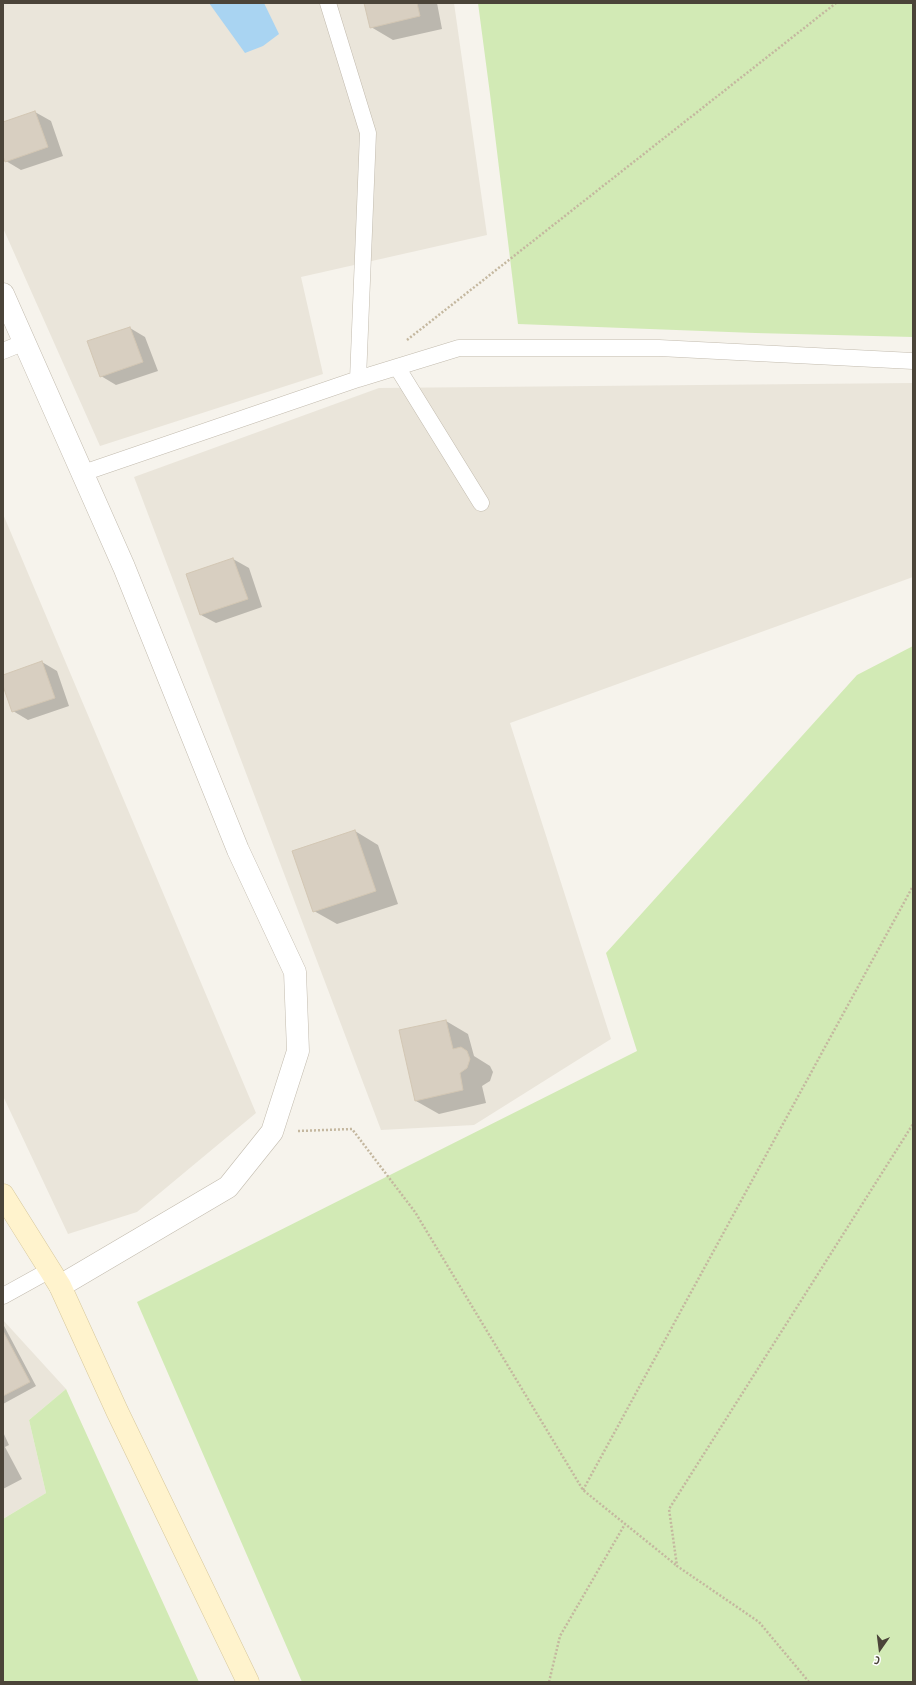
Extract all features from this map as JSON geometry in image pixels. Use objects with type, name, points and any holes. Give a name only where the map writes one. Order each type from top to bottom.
[{"type":"main road","points":[[3,1195],[55,1278],[117,1412],[248,1682]]},
{"type":"street","points":[[3,294],[127,574],[238,850],[295,972],[298,1051],[272,1132],[228,1187],[55,1278]]},
{"type":"lane","points":[[328,3],[368,133],[358,379]]},
{"type":"lane","points":[[3,350],[25,342]]},
{"type":"lane","points":[[83,472],[358,379],[459,348],[659,348],[913,361]]},
{"type":"lane","points":[[397,367],[481,502]]},
{"type":"lane","points":[[3,1296],[55,1278]]},
{"type":"path","points":[[401,345],[836,3]]},
{"type":"path","points":[[583,1490],[913,886]]},
{"type":"path","points":[[677,1566],[669,1509],[913,1124]]},
{"type":"path","points":[[272,1132],[352,1129],[415,1212],[583,1490],[677,1566],[759,1622],[809,1682]]},
{"type":"path","points":[[550,1682],[560,1636],[625,1524]]},
{"type":"shaded area","points":[[3,3],[454,3],[487,235],[301,277],[323,374],[100,446],[3,228]]},
{"type":"shaded area","points":[[913,383],[913,577],[510,723],[611,1039],[474,1125],[381,1130],[134,477],[379,388]]},
{"type":"shaded area","points":[[3,514],[256,1113],[137,1212],[68,1234],[3,1096]]},
{"type":"shaded area","points":[[3,1320],[66,1389],[29,1420],[46,1493],[3,1519]]},
{"type":"green space","points":[[478,3],[913,3],[913,337],[518,324]]},
{"type":"green space","points":[[913,646],[913,1682],[302,1682],[137,1302],[637,1051],[606,953],[857,675]]},
{"type":"green space","points":[[66,1389],[199,1682],[3,1682],[3,1519],[46,1493],[29,1420]]},
{"type":"water","points":[[209,3],[264,3],[279,34],[263,46],[245,53]]},
{"type":"building","points":[[364,3],[417,3],[420,16],[370,28]]},
{"type":"building","points":[[35,111],[48,147],[5,162],[3,156],[3,122]]},
{"type":"building","points":[[130,327],[143,362],[100,377],[87,341]]},
{"type":"building","points":[[233,558],[248,599],[200,615],[186,574]]},
{"type":"building","points":[[42,661],[55,698],[12,712],[3,686],[3,675]]},
{"type":"building","points":[[355,830],[376,891],[313,912],[292,851]]},
{"type":"building","points":[[446,1020],[453,1049],[461,1047],[467,1051],[470,1059],[467,1068],[460,1073],[463,1090],[415,1101],[399,1030]]},
{"type":"building","points":[[3,1331],[30,1382],[3,1396]]}]
